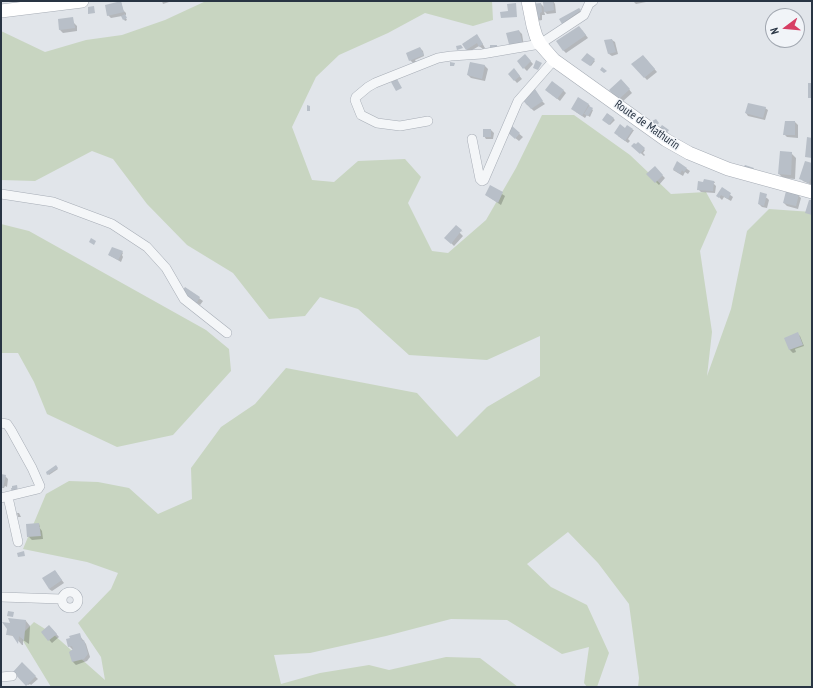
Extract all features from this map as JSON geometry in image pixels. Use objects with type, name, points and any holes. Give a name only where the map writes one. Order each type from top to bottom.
[{"type":"street","points":[[1,11],[82,1]]},
{"type":"street","name":"Route de Mathurin","points":[[528,1],[532,26],[540,44],[554,60],[666,140],[689,153],[728,169],[812,192]]},
{"type":"street","points":[[428,121],[400,126],[377,123],[368,120],[361,115],[355,100],[356,97],[375,83],[438,58],[482,54],[540,44],[584,15],[589,4],[593,1]]},
{"type":"street","points":[[472,139],[480,179],[482,181],[484,180],[518,102],[554,60]]},
{"type":"street","points":[[1,194],[53,202],[112,224],[147,246],[166,268],[184,299],[227,333]]},
{"type":"street","points":[[1,423],[7,424],[11,430],[40,486],[38,490],[4,498],[18,542]]},
{"type":"street","points":[[1,597],[61,599]]},
{"type":"street","points":[[1,677],[12,676]]},
{"type":"green space","points":[[206,1],[492,1],[493,20],[473,26],[425,13],[388,33],[339,55],[316,77],[292,127],[312,180],[334,182],[358,161],[405,159],[421,177],[408,203],[432,251],[448,253],[486,220],[516,168],[542,115],[574,115],[630,155],[671,194],[706,192],[717,212],[700,251],[712,332],[707,376],[731,309],[747,231],[769,209],[812,212],[812,687],[638,687],[639,678],[629,604],[598,563],[568,532],[527,564],[551,587],[587,605],[609,653],[597,687],[587,687],[584,683],[589,647],[562,654],[507,620],[451,619],[386,636],[310,653],[274,655],[281,684],[320,673],[369,665],[389,670],[446,657],[480,658],[518,687],[51,687],[20,636],[34,622],[53,634],[105,680],[101,657],[78,623],[111,589],[118,573],[87,562],[23,549],[46,494],[69,481],[98,482],[129,488],[158,514],[192,499],[191,468],[221,427],[255,404],[286,368],[417,393],[457,437],[487,407],[540,376],[540,336],[487,360],[409,355],[358,309],[320,297],[305,316],[269,319],[233,273],[187,245],[147,204],[113,159],[92,151],[35,181],[1,180],[1,31],[45,52],[86,40],[122,35],[165,20]]},
{"type":"green space","points":[[1,224],[29,231],[206,330],[229,349],[231,371],[173,435],[117,447],[47,414],[34,382],[18,353],[1,353]]},
{"type":"building","points":[[121,1],[124,12],[107,16],[105,5]]},
{"type":"building","points":[[553,1],[554,10],[544,12],[543,2]]},
{"type":"building","points":[[516,3],[517,17],[501,18],[500,12],[508,11],[507,4]]},
{"type":"building","points":[[541,3],[542,12],[540,13],[540,18],[534,19],[530,4]]},
{"type":"building","points":[[94,6],[95,13],[88,14],[88,7]]},
{"type":"building","points":[[579,8],[581,10],[562,24],[559,19]]},
{"type":"building","points":[[125,14],[127,18],[123,20],[121,16]]},
{"type":"building","points":[[73,17],[75,28],[59,30],[58,19]]},
{"type":"building","points":[[579,26],[586,35],[563,51],[556,41]]},
{"type":"building","points":[[519,30],[523,45],[510,48],[506,33]]},
{"type":"building","points":[[477,34],[483,44],[479,47],[477,43],[466,50],[462,44]]},
{"type":"building","points":[[612,39],[616,52],[608,54],[604,40]]},
{"type":"building","points":[[461,45],[463,48],[457,50],[456,46]]},
{"type":"building","points":[[490,45],[497,45],[497,50],[490,50]]},
{"type":"building","points":[[420,47],[424,55],[409,61],[406,53]]},
{"type":"building","points":[[587,53],[595,59],[590,66],[581,60]]},
{"type":"building","points":[[525,54],[531,61],[523,69],[517,61]]},
{"type":"building","points":[[643,55],[655,69],[644,78],[631,64]]},
{"type":"building","points":[[536,60],[542,63],[538,70],[533,68]]},
{"type":"building","points":[[450,62],[455,63],[454,66],[450,66]]},
{"type":"building","points":[[470,62],[485,65],[482,79],[467,75]]},
{"type":"building","points":[[602,67],[607,71],[604,73],[600,70]]},
{"type":"building","points":[[514,68],[520,76],[514,81],[508,74]]},
{"type":"building","points":[[397,79],[402,88],[396,91],[391,82]]},
{"type":"building","points":[[621,79],[630,89],[618,100],[609,90]]},
{"type":"building","points":[[552,81],[564,90],[557,99],[545,90]]},
{"type":"building","points":[[808,83],[812,83],[812,98],[808,98]]},
{"type":"building","points":[[535,89],[543,101],[531,109],[522,99]]},
{"type":"building","points":[[578,97],[589,104],[582,116],[571,109]]},
{"type":"building","points":[[748,103],[766,107],[763,118],[745,113]]},
{"type":"building","points":[[307,105],[310,106],[310,111],[307,111]]},
{"type":"building","points":[[589,106],[593,108],[588,116],[584,114]]},
{"type":"building","points":[[607,113],[614,118],[609,125],[602,120]]},
{"type":"building","points":[[656,119],[659,123],[656,126],[652,121]]},
{"type":"building","points":[[785,121],[795,121],[795,135],[783,135]]},
{"type":"building","points":[[620,124],[625,128],[627,125],[633,129],[625,141],[614,133]]},
{"type":"building","points":[[511,125],[520,133],[515,139],[506,131]]},
{"type":"building","points":[[662,125],[669,130],[666,134],[659,129]]},
{"type":"building","points":[[483,129],[491,129],[491,137],[483,137]]},
{"type":"building","points":[[807,137],[812,138],[812,158],[805,157]]},
{"type":"building","points":[[638,142],[645,148],[640,154],[631,146]]},
{"type":"building","points":[[780,151],[792,152],[791,175],[778,174]]},
{"type":"building","points":[[677,161],[687,168],[684,172],[682,170],[680,174],[673,169]]},
{"type":"building","points":[[805,161],[812,163],[812,174],[809,183],[799,179]]},
{"type":"building","points":[[745,165],[754,168],[752,172],[743,168]]},
{"type":"building","points":[[655,166],[663,175],[655,183],[646,174]]},
{"type":"building","points":[[704,179],[714,181],[713,191],[697,190],[698,181],[703,182]]},
{"type":"building","points":[[490,185],[503,192],[498,203],[485,195]]},
{"type":"building","points":[[722,187],[731,193],[728,199],[721,195],[719,198],[716,196]]},
{"type":"building","points":[[786,191],[799,194],[796,206],[783,203]]},
{"type":"building","points":[[760,192],[767,194],[764,206],[758,204]]},
{"type":"building","points":[[809,200],[812,200],[812,215],[805,213]]},
{"type":"building","points":[[456,225],[462,230],[451,244],[444,238]]},
{"type":"building","points":[[91,238],[96,241],[94,245],[89,242]]},
{"type":"building","points":[[112,247],[123,251],[118,260],[108,255]]},
{"type":"building","points":[[185,287],[200,297],[196,304],[180,294]]},
{"type":"building","points":[[798,332],[803,345],[789,350],[784,338]]},
{"type":"building","points":[[56,465],[58,468],[47,475],[46,472]]},
{"type":"building","points":[[1,474],[6,475],[3,488],[1,487]]},
{"type":"building","points":[[17,485],[18,492],[12,493],[12,486]]},
{"type":"building","points":[[39,523],[41,536],[27,537],[26,524]]},
{"type":"building","points":[[24,551],[25,556],[18,557],[17,553]]},
{"type":"building","points":[[55,570],[62,580],[49,589],[42,578]]},
{"type":"building","points":[[8,611],[14,612],[13,617],[7,616]]},
{"type":"building","points":[[8,618],[26,620],[24,641],[19,636],[18,644],[12,635],[6,635],[7,629],[2,622],[10,623]]},
{"type":"building","points":[[49,625],[57,634],[48,641],[41,632]]},
{"type":"building","points":[[80,633],[82,641],[84,640],[88,654],[84,659],[72,662],[69,652],[73,649],[72,646],[68,647],[66,639],[70,638],[69,636]]},
{"type":"building","points":[[22,662],[36,676],[26,686],[13,672]]}]
